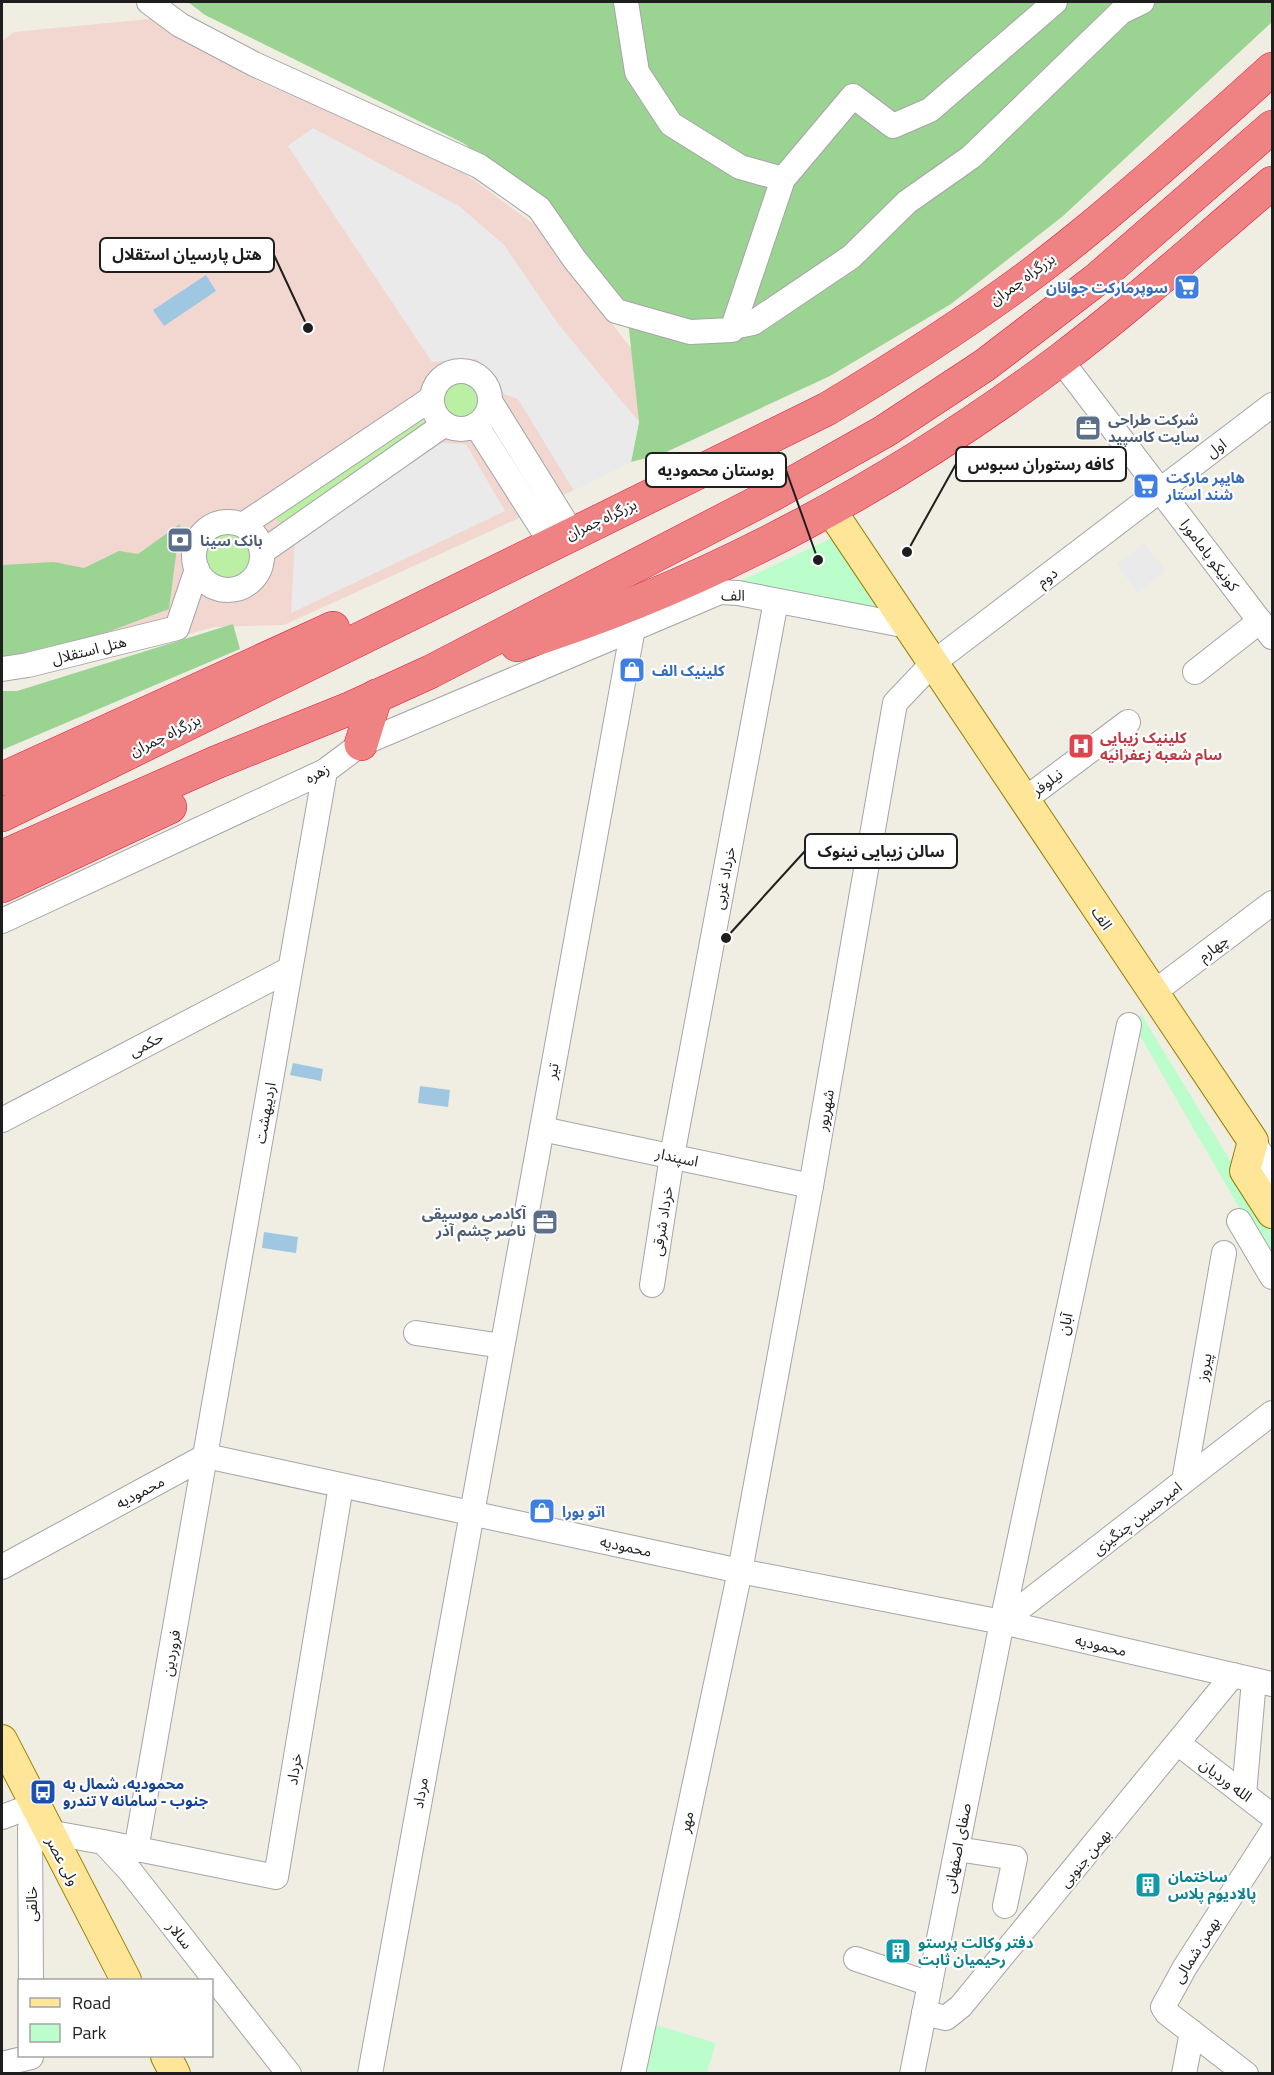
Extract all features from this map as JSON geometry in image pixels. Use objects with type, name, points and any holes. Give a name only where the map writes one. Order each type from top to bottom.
[{"type":"highway","name":"بزرگراه چمران","points":[[2,815],[561,538],[718,465],[827,409],[885,375],[968,319],[1078,238],[1272,69]]},
{"type":"highway","points":[[2,857],[217,762],[364,702],[430,672],[770,496],[885,431],[985,365],[1095,280],[1259,143],[1272,127]]},
{"type":"highway","points":[[430,672],[588,622],[674,586],[830,509],[954,433],[1060,359],[1272,183]]},
{"type":"highway","points":[[2,779],[407,594],[504,568]]},
{"type":"highway","points":[[360,744],[364,702]]},
{"type":"highway","points":[[2,886],[184,800],[364,702]]},
{"type":"main road","name":"الف","points":[[830,509],[1253,1141]]},
{"type":"main road","points":[[1253,1141],[1245,1171],[1272,1213]]},
{"type":"main road","name":"ولی عصر","points":[[2,1740],[25,1822],[125,1979]]},
{"type":"main road","name":"ولی عصر","points":[[2,1773],[25,1822],[109,1979]]},
{"type":"main road","points":[[151,2057],[159,2073]]},
{"type":"main road","points":[[167,2057],[175,2073]]},
{"type":"street","points":[[149,2],[180,25],[254,64],[479,166],[539,208],[575,260],[616,311],[690,332],[732,330],[733,327],[753,323],[851,257],[907,202],[971,156],[1121,12],[1142,2]]},
{"type":"street","points":[[626,2],[637,72],[671,124],[740,167],[783,179]]},
{"type":"street","points":[[733,327],[783,179],[853,96],[893,126],[930,110],[1055,2]]},
{"type":"street","name":"کونیکو یامامورا","points":[[1060,359],[1266,629]]},
{"type":"street","points":[[490,401],[484,419],[476,425],[460,429],[445,424],[433,408],[432,399],[440,380],[458,371],[468,372],[484,382],[490,401],[561,538]]},
{"type":"street","points":[[243,525],[259,541],[262,552],[257,573],[242,587],[220,589],[202,578],[194,558],[195,546],[209,527],[220,523],[243,525],[432,399]]},
{"type":"street","name":"اول","points":[[1160,490],[1272,405]]},
{"type":"street","points":[[262,552],[445,424]]},
{"type":"street","points":[[476,425],[561,538]]},
{"type":"street","name":"دوم","points":[[933,663],[1160,490]]},
{"type":"street","name":"هتل استقلال","points":[[2,669],[28,665],[177,628],[197,569]]},
{"type":"street","name":"الف","points":[[633,628],[720,592],[776,600],[908,626]]},
{"type":"street","name":"خرداد غربی","points":[[672,1156],[776,600]]},
{"type":"street","name":"زهره","points":[[2,921],[325,771],[360,744],[633,628]]},
{"type":"street","name":"تیر","points":[[471,1513],[633,628]]},
{"type":"street","points":[[1195,672],[1266,629]]},
{"type":"street","name":"شهریور","points":[[740,1571],[811,1186],[895,704],[933,663]]},
{"type":"street","name":"نیلوفر","points":[[1024,800],[1128,722]]},
{"type":"street","name":"اردیبهشت","points":[[206,1456],[325,771]]},
{"type":"street","name":"چهارم","points":[[1153,993],[1272,903]]},
{"type":"street","name":"حکمی","points":[[2,1120],[290,969]]},
{"type":"street","name":"آبان","points":[[1002,1622],[1129,1025]]},
{"type":"street","name":"اسپندار","points":[[542,1129],[811,1186]]},
{"type":"street","points":[[1253,1141],[1272,1172]]},
{"type":"street","name":"خرداد شرقی","points":[[652,1285],[672,1156]]},
{"type":"street","points":[[1239,1221],[1272,1277]]},
{"type":"street","name":"پیروز","points":[[1184,1481],[1224,1253]]},
{"type":"street","points":[[416,1334],[502,1346]]},
{"type":"street","name":"امیرحسین چنگیزی","points":[[1002,1622],[1272,1413]]},
{"type":"street","name":"محمودیه","points":[[2,1567],[206,1456],[740,1571],[1002,1622],[1253,1680]]},
{"type":"street","name":"فروردین","points":[[136,1850],[206,1456]]},
{"type":"street","name":"خرداد","points":[[103,1842],[276,1877],[341,1486]]},
{"type":"street","name":"مرداد","points":[[369,2073],[471,1513]]},
{"type":"street","name":"مهر","points":[[633,2073],[740,1571]]},
{"type":"street","name":"صفای اصفهانی","points":[[912,2073],[1002,1622]]},
{"type":"street","points":[[1244,1794],[1253,1680]]},
{"type":"street","name":"بهمن جنوبی","points":[[924,2013],[946,2018],[953,2015],[1179,1744],[1253,1680]]},
{"type":"street","name":"الله وردیان","points":[[1179,1744],[1272,1816]]},
{"type":"street","points":[[25,1822],[103,1842]]},
{"type":"street","name":"خالقی","points":[[25,1822],[31,1979]]},
{"type":"street","name":"بهمن شمالی","points":[[1246,2073],[1167,2013],[1163,2007],[1165,1999],[1272,1832]]},
{"type":"street","name":"سالار","points":[[103,1842],[130,1871],[289,2073]]},
{"type":"street","points":[[957,1849],[1015,1858],[1005,1906]]},
{"type":"street","points":[[856,1959],[930,1984]]},
{"type":"street","points":[[1184,2073],[1192,2032]]},
{"type":"street","points":[[2,2064],[31,2062]]},
{"type":"shaded area","points":[[159,18],[258,81],[457,168],[538,227],[693,429],[517,519],[284,625],[214,627],[79,666],[2,565],[2,41],[14,32]]},
{"type":"shaded area","points":[[313,128],[459,206],[504,245],[559,325],[639,422],[631,462],[574,491],[518,399],[504,394],[477,359],[432,362],[288,146]]},
{"type":"shaded area","points":[[435,443],[466,444],[505,511],[291,613],[295,538]]},
{"type":"shaded area","points":[[1145,543],[1166,571],[1137,592],[1117,564]]},
{"type":"green space","points":[[188,2],[1272,2],[1272,22],[1063,216],[951,304],[830,376],[662,454],[631,462],[639,422],[626,302],[595,271],[542,198],[463,143],[205,15]]},
{"type":"green space","points":[[461,381],[469,382],[475,387],[480,393],[480,409],[475,415],[469,420],[461,421],[453,420],[447,415],[442,409],[441,401],[442,393],[447,387],[453,382]]},
{"type":"green space","points":[[428,420],[431,426],[285,523],[281,524],[275,517],[421,421]]},
{"type":"green space","points":[[180,524],[169,609],[105,633],[2,658],[2,565],[54,562],[84,568],[119,551],[138,554]]},
{"type":"green space","points":[[224,531],[234,531],[247,538],[254,551],[254,561],[247,574],[234,581],[224,581],[215,577],[208,570],[204,561],[204,551],[208,542],[215,535]]},
{"type":"green space","points":[[834,537],[891,612],[734,584]]},
{"type":"green space","points":[[233,624],[240,649],[2,750],[2,691],[17,691]]},
{"type":"green space","points":[[1141,1014],[1272,1229],[1272,1265],[1135,1027]]},
{"type":"green space","points":[[656,2025],[716,2043],[707,2073],[646,2073]]},
{"type":"water","points":[[206,275],[216,291],[164,326],[153,310]]},
{"type":"water","points":[[293,1063],[323,1069],[321,1081],[290,1075]]},
{"type":"water","points":[[420,1086],[450,1090],[448,1107],[418,1103]]},
{"type":"water","points":[[264,1232],[298,1237],[296,1253],[262,1248]]},
{"type":"place","name":"سوپرمارکت جوانان","points":[[1187,287]]},
{"type":"place","name":"هتل پارسیان استقلال","points":[[308,328]]},
{"type":"place","name":"شرکت طراحی سایت کاسپید","points":[[1088,428]]},
{"type":"place","name":"هایپر مارکت شند استار","points":[[1146,486]]},
{"type":"place","name":"بانک سینا","points":[[180,540]]},
{"type":"place","name":"کافه رستوران سبوس","points":[[907,552]]},
{"type":"place","name":"بوستان محمودیه","points":[[818,560]]},
{"type":"place","name":"کلینیک الف","points":[[632,670]]},
{"type":"place","name":"کلینیک زیبایی سام شعبه زعفرانیه","points":[[1081,746]]},
{"type":"place","name":"سالن زیبایی نینوک","points":[[726,938]]},
{"type":"place","name":"آکادمی موسیقی ناصر چشم آذر","points":[[545,1222]]},
{"type":"place","name":"اتو بورا","points":[[542,1511]]},
{"type":"place","name":"محمودیه، شمال به جنوب - سامانه ۷ تندرو","points":[[43,1792]]},
{"type":"place","name":"ساختمان پالادیوم پلاس","points":[[1148,1885]]},
{"type":"place","name":"دفتر وکالت پرستو رحیمیان ثابت","points":[[898,1951]]}]
